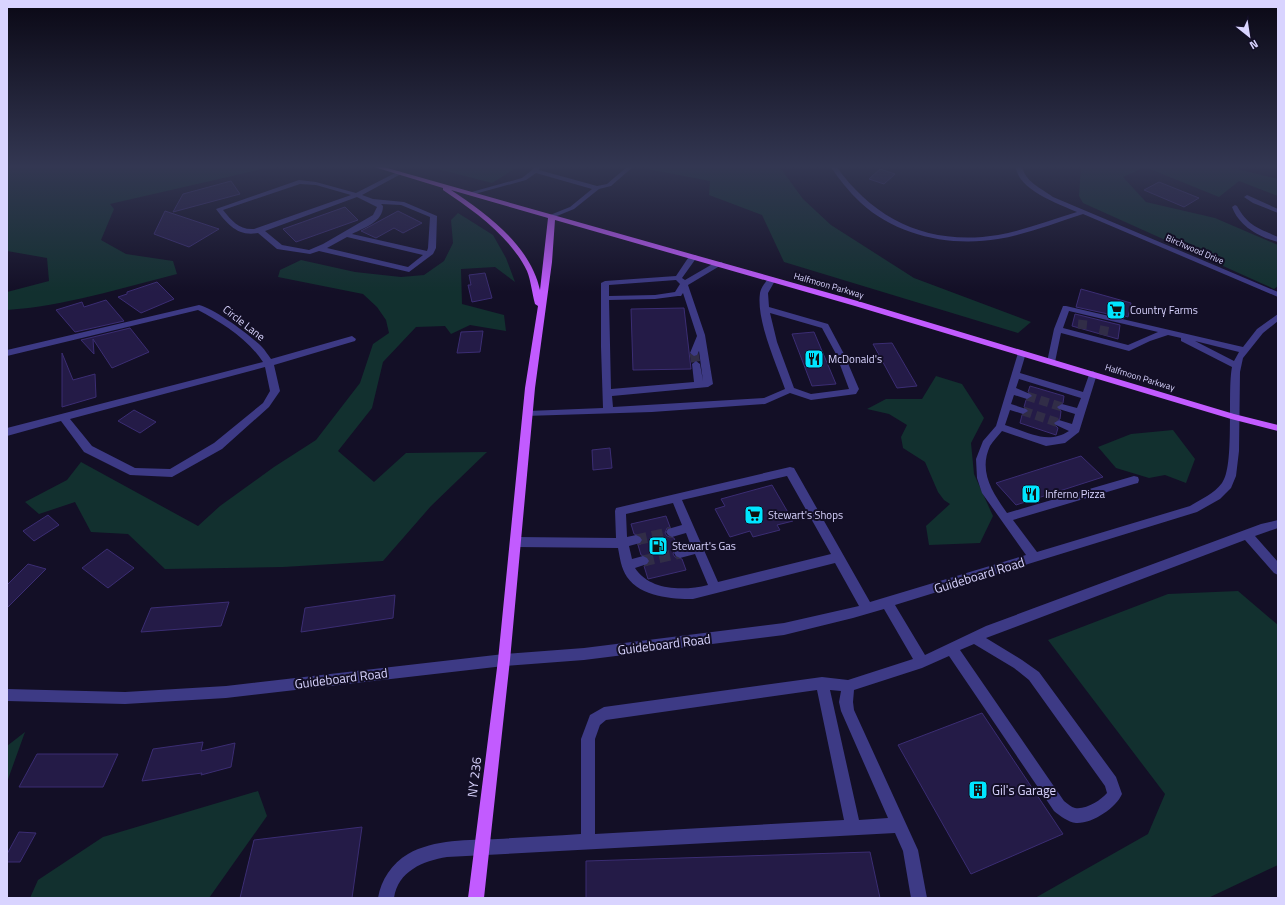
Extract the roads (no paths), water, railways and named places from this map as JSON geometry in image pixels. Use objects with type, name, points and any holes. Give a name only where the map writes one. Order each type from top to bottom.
[{"type":"main road","points":[[473,208],[495,226],[530,269],[541,308]]},
{"type":"main road","name":"Halfmoon Parkway","points":[[525,208],[772,279],[1278,428]]},
{"type":"main road","name":"NY 236","points":[[476,898],[504,660],[528,414],[548,262],[552,216]]},
{"type":"street","points":[[221,208],[219,209],[234,227],[239,230],[250,232],[322,208]]},
{"type":"street","points":[[259,230],[274,244],[280,247],[304,252],[320,249],[346,235],[378,216],[381,208]]},
{"type":"street","points":[[320,249],[409,270],[430,254],[432,248],[434,216],[415,208]]},
{"type":"street","points":[[552,216],[571,208]]},
{"type":"street","points":[[870,208],[899,226],[929,235],[956,239],[998,237],[1083,212]]},
{"type":"street","name":"Birchwood Drive","points":[[1074,208],[1278,295]]},
{"type":"street","points":[[1236,208],[1242,221],[1250,227],[1278,240]]},
{"type":"street","points":[[346,235],[430,254]]},
{"type":"street","points":[[605,298],[655,297],[678,294],[681,281],[693,257]]},
{"type":"street","points":[[608,410],[604,332],[605,283],[681,281],[718,264]]},
{"type":"street","points":[[772,279],[764,291],[764,309],[771,335],[790,390]]},
{"type":"street","points":[[607,393],[708,384],[701,335],[681,281]]},
{"type":"street","name":"Circle Lane","points":[[7,353],[199,307],[214,315],[248,339],[259,349],[269,363]]},
{"type":"street","points":[[1051,362],[1058,329],[1066,308],[1084,316],[1172,333],[1244,350]]},
{"type":"street","points":[[528,414],[765,401],[790,390],[811,397],[853,392],[854,389],[840,354],[825,326],[764,309]]},
{"type":"street","points":[[1058,329],[1102,337],[1129,348],[1147,339],[1172,333],[1237,366],[1239,356],[1244,350],[1260,331],[1278,317]]},
{"type":"street","points":[[694,353],[701,335]]},
{"type":"street","points":[[7,432],[269,363],[352,339]]},
{"type":"street","points":[[1022,353],[1000,427],[986,444],[981,459],[982,478],[987,493],[1035,558]]},
{"type":"street","points":[[64,418],[88,449],[134,472],[172,473],[218,446],[266,405],[275,390],[269,363]]},
{"type":"street","points":[[696,364],[699,385]]},
{"type":"street","name":"Guideboard Road","points":[[7,695],[125,698],[226,692],[504,660],[584,654],[784,629],[853,613],[1193,509],[1216,496],[1227,485],[1231,476],[1237,366]]},
{"type":"street","points":[[1000,427],[1046,442],[1062,440],[1074,432],[1093,374]]},
{"type":"street","points":[[1016,375],[1086,396]]},
{"type":"street","points":[[1011,390],[1027,396]]},
{"type":"street","points":[[1006,406],[1023,412]]},
{"type":"street","points":[[1062,406],[1080,412]]},
{"type":"street","points":[[1059,423],[1075,429]]},
{"type":"street","points":[[838,557],[694,594],[676,594],[641,583],[631,573],[622,543],[620,511],[790,471],[867,608]]},
{"type":"street","points":[[1005,518],[1134,480]]},
{"type":"street","points":[[676,498],[715,588]]},
{"type":"street","points":[[588,842],[588,739],[595,720],[604,714],[822,683],[848,686],[922,662],[990,630],[1265,527],[1278,524]]},
{"type":"street","points":[[672,532],[688,528]]},
{"type":"street","points":[[1247,535],[1278,570]]},
{"type":"street","points":[[516,542],[622,543],[636,540]]},
{"type":"street","points":[[680,553],[698,549]]},
{"type":"street","points":[[628,565],[643,562]]},
{"type":"street","points":[[887,603],[922,662]]},
{"type":"street","points":[[950,648],[1060,806],[1065,811],[1072,815],[1083,816],[1109,802],[1115,794],[1111,782],[1040,683],[1034,676],[1018,664],[974,637]]},
{"type":"street","points":[[822,683],[853,827]]},
{"type":"street","points":[[848,686],[846,702],[848,711],[910,850],[919,898]]},
{"type":"street","points":[[386,898],[391,881],[409,860],[424,853],[482,847],[899,825]]},
{"type":"tunnel","points":[[1082,329],[1083,319]]},
{"type":"tunnel","points":[[1103,335],[1105,325]]},
{"type":"tunnel","points":[[694,353],[696,364]]},
{"type":"tunnel","points":[[1027,396],[1062,407]]},
{"type":"tunnel","points":[[1023,411],[1059,423]]},
{"type":"tunnel","points":[[636,540],[672,532]]},
{"type":"tunnel","points":[[643,561],[680,553]]},
{"type":"place","name":"Country Farms","points":[[1116,310]]},
{"type":"place","name":"McDonald's","points":[[814,359]]},
{"type":"place","name":"Inferno Pizza","points":[[1031,494]]},
{"type":"place","name":"Stewart's Shops","points":[[754,515]]},
{"type":"place","name":"Stewart's Gas","points":[[658,546]]},
{"type":"place","name":"Gil's Garage","points":[[978,790]]}]
